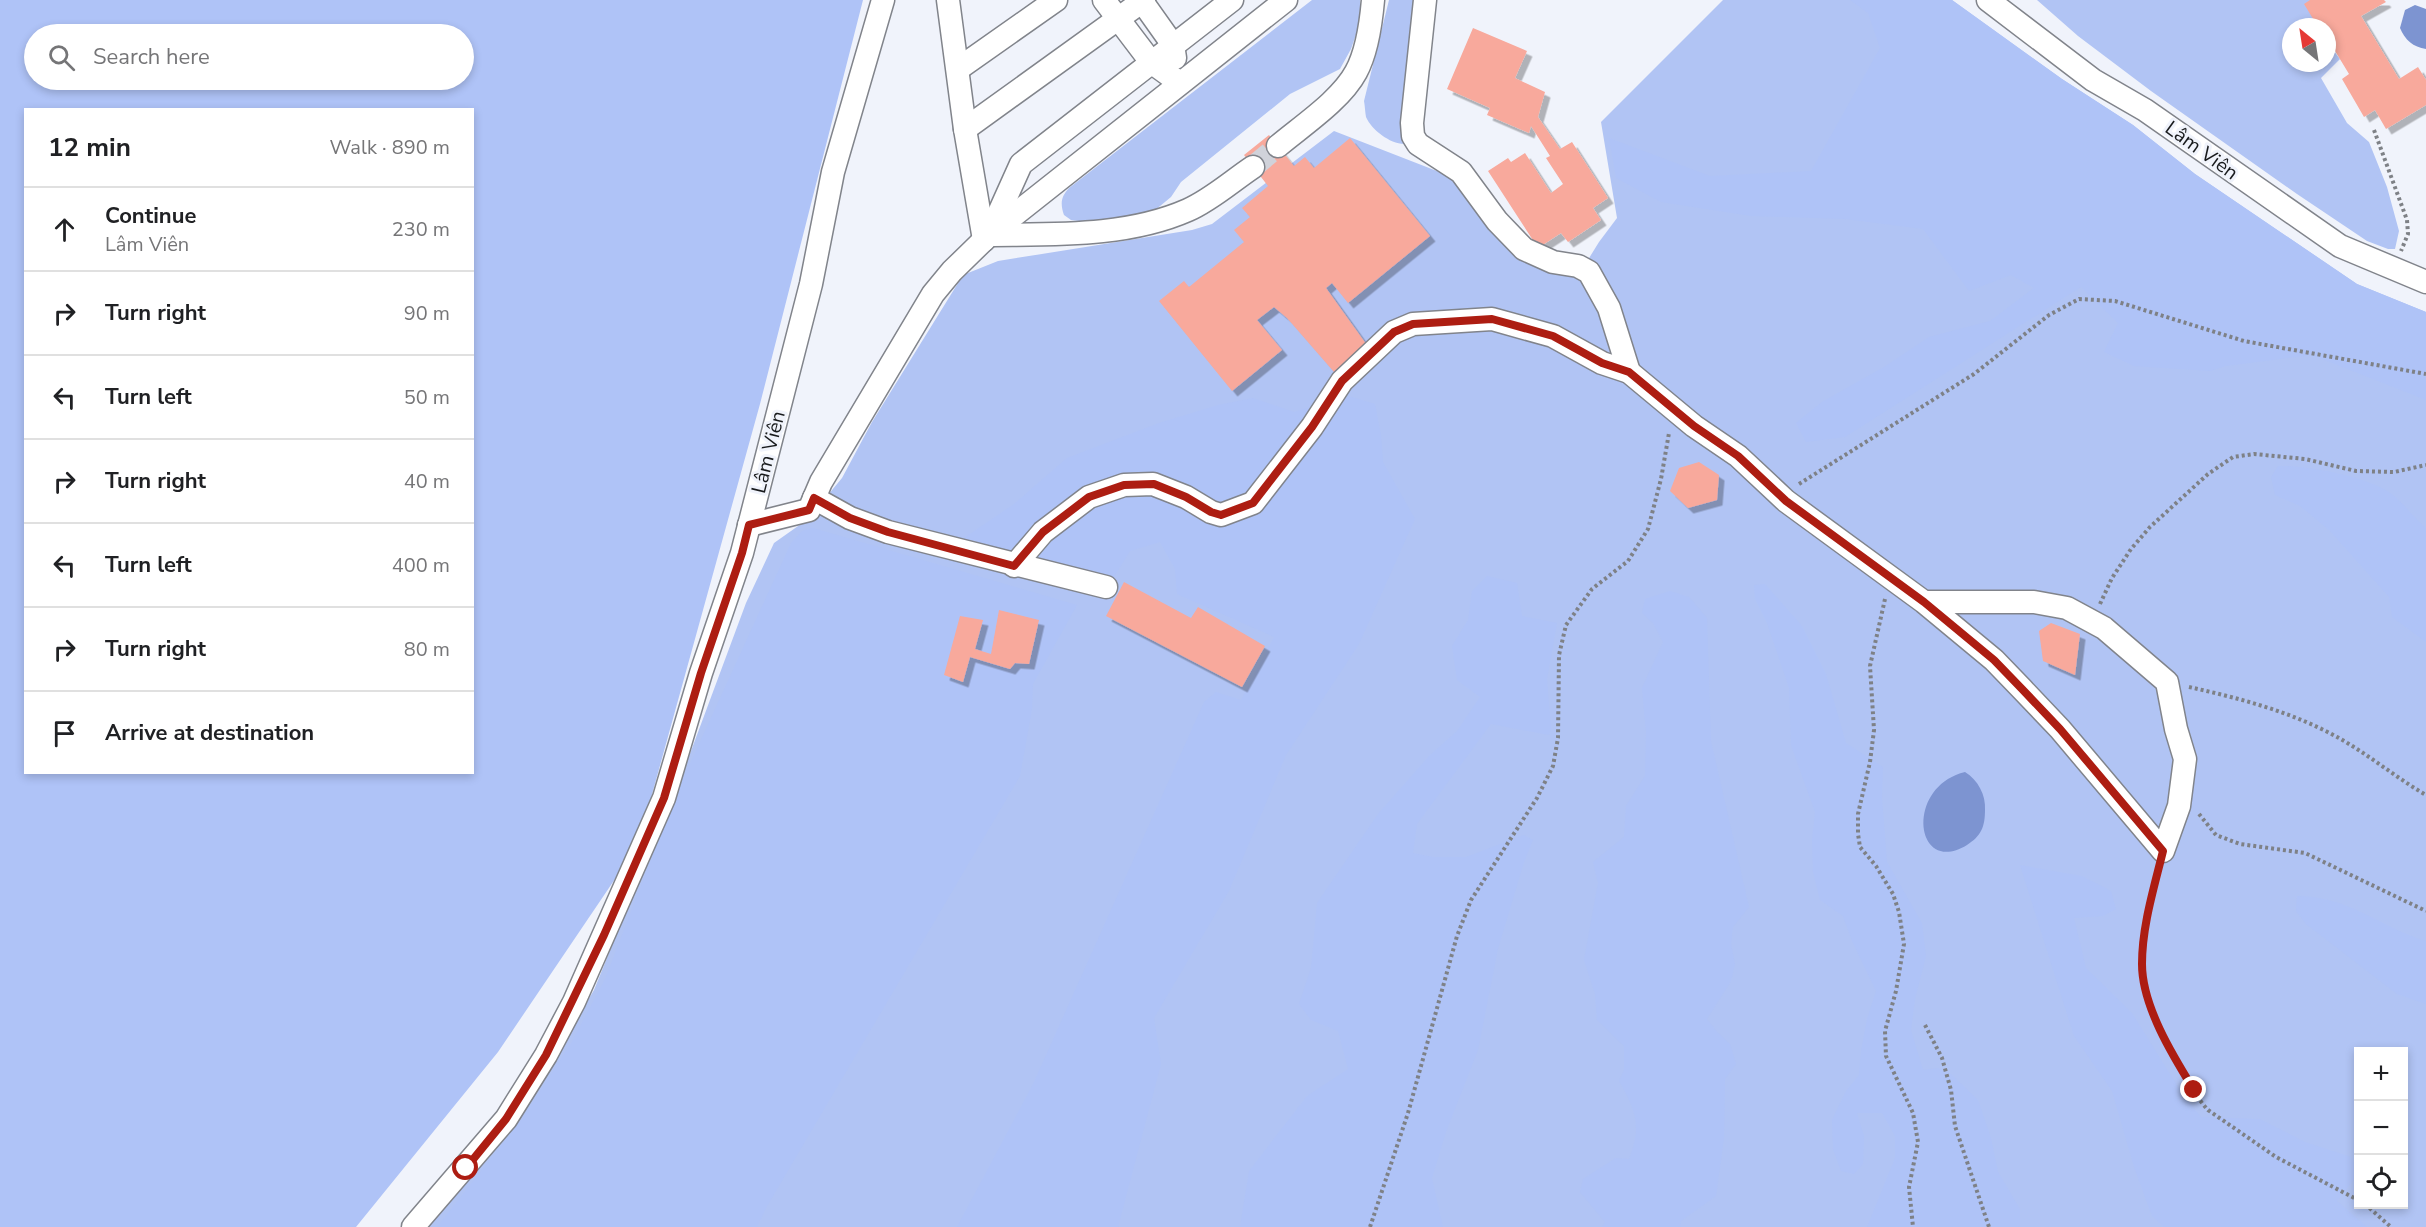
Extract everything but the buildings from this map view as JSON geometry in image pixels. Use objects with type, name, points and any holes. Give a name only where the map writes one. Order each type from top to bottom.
[{"type":"street","name":"Lâm Viên","points":[[413,1227],[506,1119],[546,1055],[573,1002],[664,798],[701,673],[742,553],[811,284],[833,172],[883,0]]},
{"type":"street","points":[[958,69],[1056,0]]},
{"type":"street","points":[[1104,0],[1151,62],[1180,83]]},
{"type":"street","points":[[986,238],[1021,164],[1232,0]]},
{"type":"street","points":[[749,525],[809,510],[821,482],[933,294],[952,271],[986,238],[1286,0]]},
{"type":"street","points":[[1278,146],[1344,90],[1356,71],[1364,49],[1373,0]]},
{"type":"street","points":[[1425,0],[1412,123],[1413,136],[1418,144],[1461,172],[1497,221],[1524,249],[1553,262],[1578,266],[1589,272],[1609,308],[1629,372]]},
{"type":"street","name":"Lâm Viên","points":[[1988,0],[2084,73],[2145,110],[2304,223],[2340,246],[2426,282]]},
{"type":"street","points":[[965,129],[1142,1],[1173,45],[1180,83]]},
{"type":"street","points":[[953,2],[965,129],[986,238]]},
{"type":"street","points":[[986,238],[1070,234],[1147,224],[1191,209],[1253,167]]},
{"type":"street","points":[[1014,566],[1043,532],[1089,497],[1124,485],[1154,484],[1221,515],[1253,503],[1312,427],[1342,381],[1394,332],[1413,324],[1492,319],[1553,336],[1602,363],[1629,372],[1673,409],[1738,456],[1781,496],[1888,578],[1924,602],[1994,660],[2030,697],[2163,851]]},
{"type":"street","points":[[814,498],[850,518],[888,532],[1014,566],[1106,587]]},
{"type":"street","points":[[1924,602],[2034,602],[2067,608],[2104,628],[2167,682],[2176,729],[2185,759],[2179,806],[2163,851]]},
{"type":"path","points":[[2374,130],[2407,220],[2408,234],[2404,247],[2391,269]]},
{"type":"path","points":[[1781,496],[1974,374],[2049,315],[2079,299],[2115,301],[2244,341],[2426,374]]},
{"type":"path","points":[[1370,1227],[1408,1113],[1457,936],[1471,900],[1537,798],[1553,766],[1558,738],[1559,655],[1566,625],[1592,589],[1628,561],[1648,529],[1661,479],[1673,409]]},
{"type":"path","points":[[2092,621],[2112,578],[2131,549],[2150,527],[2200,482],[2233,457],[2254,454],[2305,459],[2356,471],[2394,472],[2426,465]]},
{"type":"path","points":[[1888,578],[1870,666],[1874,730],[1870,762],[1858,814],[1858,834],[1860,847],[1876,866],[1893,894],[1899,912],[1904,944],[1896,991],[1885,1031],[1886,1056],[1913,1113],[1918,1142],[1909,1187],[1912,1227]]},
{"type":"path","points":[[2167,682],[2230,696],[2288,715],[2335,736],[2373,758],[2426,795]]},
{"type":"path","points":[[2182,788],[2204,822],[2216,835],[2240,844],[2305,853],[2426,911]]},
{"type":"path","points":[[2163,851],[2145,933],[2142,966],[2150,1007],[2179,1065],[2200,1101],[2208,1110],[2276,1158],[2354,1198]]},
{"type":"path","points":[[1925,1025],[1942,1058],[1951,1090],[1955,1126],[1989,1227]]},
{"type":"path","points":[[2371,1209],[2391,1227]]},
{"type":"shaded area","points":[[0,0],[863,0],[760,404],[638,845],[498,1052],[356,1227],[0,1227]]},
{"type":"shaded area","points":[[1312,0],[1360,0],[1361,20],[1351,49],[1340,69],[1290,94],[1181,182],[1171,197],[1148,216],[1087,222],[1071,220],[1064,215],[1062,200],[1069,188]]},
{"type":"shaded area","points":[[1389,0],[1417,0],[1410,143],[1404,144],[1391,141],[1373,128],[1366,117],[1364,101]]},
{"type":"shaded area","points":[[1723,0],[1952,0],[2062,79],[2133,125],[2195,174],[2357,284],[2426,312],[2426,1227],[427,1227],[543,1075],[594,990],[691,751],[746,603],[774,543],[808,519],[842,478],[872,422],[963,275],[998,261],[1192,230],[1212,224],[1334,131],[1460,180],[1493,231],[1526,262],[1578,276],[1617,218],[1601,122]]},
{"type":"shaded area","points":[[1850,0],[1952,0],[2062,79],[2133,125],[2195,174],[2357,284],[2426,312],[2426,400],[2312,355],[2226,366],[2210,371],[2134,366],[2104,352],[2118,323],[2081,287],[1845,437],[1806,442],[1796,423],[1822,402],[1884,367],[1929,337],[1990,321],[2034,288],[2011,275],[1969,291],[1923,229],[1845,219],[1751,216],[1661,202],[1616,178],[1609,138],[1710,176],[1811,171],[1880,48],[1868,13]]},
{"type":"shaded area","points":[[2037,0],[2310,0],[2315,18],[2282,18],[2282,72],[2327,72],[2321,78],[2347,123],[2369,142],[2387,187],[2399,231],[2395,249],[2388,249],[2367,241],[2297,194],[2151,91],[2078,36]]},
{"type":"shaded area","points":[[2415,5],[2426,9],[2426,49],[2410,42],[2400,28],[2405,10]]},
{"type":"shaded area","points":[[1349,396],[1375,404],[1383,462],[1415,519],[1359,644],[1286,755],[1229,891],[1154,1018],[1161,1064],[1118,1227],[957,1227],[1034,1082],[1204,702],[1216,692],[1241,700],[1274,637],[1177,594],[1175,569],[1160,542],[1130,551],[1112,580],[964,538],[1014,504],[1067,458],[1159,423],[1218,405],[1253,398],[1294,412]]},
{"type":"shaded area","points":[[2278,466],[2338,473],[2370,483],[2393,495],[2426,528],[2426,642],[2392,617],[2389,597],[2329,530],[2300,506],[2275,495],[2271,477]]},
{"type":"shaded area","points":[[813,528],[1077,605],[1033,684],[1032,709],[1020,776],[757,1227],[437,1227],[522,1119],[570,1045],[605,979],[678,790],[791,543],[802,531]]},
{"type":"shaded area","points":[[1487,576],[1517,583],[1522,616],[1557,623],[1547,679],[1551,729],[1549,735],[1491,724],[1417,824],[1413,853],[1433,857],[1466,857],[1524,835],[1533,840],[1524,862],[1498,949],[1478,1050],[1446,1132],[1432,1178],[1443,1227],[1240,1227],[1249,1171],[1307,1096],[1348,1069],[1338,1031],[1311,1020],[1299,1004],[1311,968],[1317,903],[1378,814],[1430,755],[1457,731],[1480,697],[1457,680],[1452,646],[1468,620],[1472,591]]},
{"type":"shaded area","points":[[1765,584],[1802,626],[1826,674],[1846,743],[1883,767],[1882,798],[1887,862],[1922,923],[1926,956],[1915,999],[1911,1030],[1923,1070],[1938,1068],[1951,1074],[1978,1100],[1991,1138],[1998,1172],[2020,1209],[2020,1227],[1867,1227],[1895,1158],[1895,1136],[1882,1113],[1857,1113],[1864,1136],[1863,1164],[1854,1174],[1841,1171],[1833,1149],[1832,1120],[1846,1091],[1859,1075],[1867,1019],[1876,991],[1852,941],[1843,916],[1820,900],[1813,872],[1812,840],[1815,812],[1791,745],[1789,688],[1767,623],[1755,599],[1754,585]]},
{"type":"shaded area","points":[[1670,591],[1689,597],[1707,618],[1711,741],[1749,907],[1733,927],[1731,944],[1735,964],[1731,981],[1707,1019],[1730,1044],[1736,1064],[1725,1079],[1724,1138],[1716,1196],[1681,1221],[1680,1227],[1602,1227],[1605,1222],[1580,1192],[1583,1179],[1616,1158],[1629,1159],[1636,1128],[1630,1101],[1619,1081],[1624,1070],[1624,1046],[1597,1020],[1595,994],[1584,960],[1598,883],[1593,862],[1624,837],[1626,806],[1645,776],[1646,732],[1642,688],[1663,642],[1653,623],[1642,613],[1645,599]]},
{"type":"shaded area","points":[[1965,772],[1974,779],[1983,793],[1985,816],[1983,826],[1976,838],[1967,845],[1949,852],[1936,849],[1927,840],[1924,826],[1925,810],[1932,794],[1945,781]]},
{"type":"shaded area","points":[[2020,865],[2082,876],[2111,891],[2116,909],[2103,916],[2074,918],[2086,968],[2132,1013],[2183,1095],[2201,1117],[2260,1119],[2305,1142],[2351,1157],[2354,1164],[2354,1179],[2337,1201],[2367,1227],[2164,1227],[2152,1216],[2134,1167],[2112,1091],[2074,1036]]},
{"type":"shaded area","points":[[2297,896],[2333,901],[2426,941],[2426,1004],[2397,994],[2306,924],[2296,911]]},
{"type":"tunnel","points":[[1253,167],[1278,146]]},
{"type":"route","points":[[466,1168],[506,1119],[546,1055],[604,935],[664,798],[701,673],[742,553],[749,525],[809,510],[814,498],[850,518],[888,532],[1014,566],[1043,532],[1089,497],[1124,485],[1154,484],[1186,497],[1211,512],[1221,515],[1233,512],[1253,503],[1312,427],[1342,381],[1394,332],[1413,324],[1492,319],[1553,336],[1602,363],[1629,372],[1694,426],[1738,456],[1786,501],[1888,578],[1924,602],[1994,660],[2060,729],[2163,851],[2145,933],[2142,966],[2150,1007],[2194,1090]]}]
